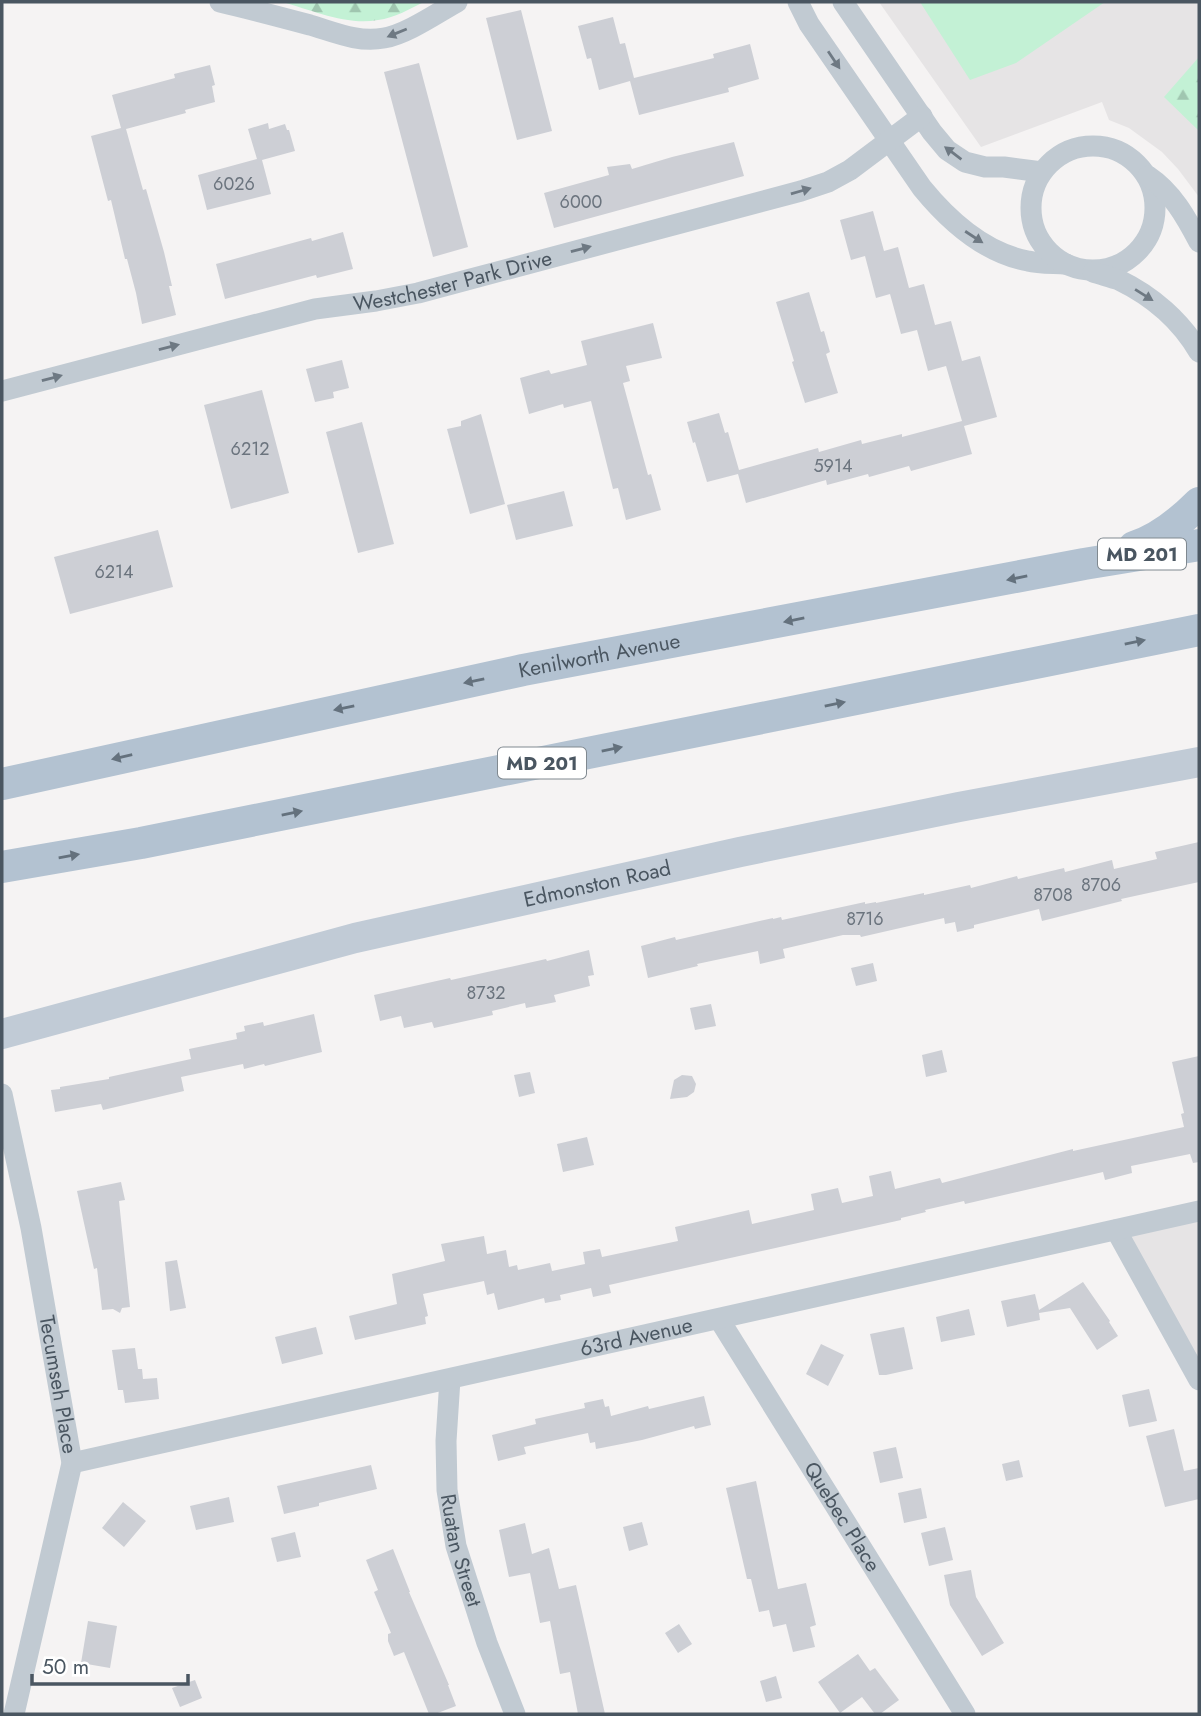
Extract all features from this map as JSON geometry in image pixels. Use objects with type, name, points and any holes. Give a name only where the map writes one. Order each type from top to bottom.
[{"type":"main road","points":[[1084,564],[1147,543],[1173,526],[1199,503]]},
{"type":"main road","name":"Kenilworth Avenue","points":[[2,784],[523,670],[1084,564],[1199,545]]},
{"type":"main road","name":"MD 201","points":[[2,867],[168,838],[1195,632]]},
{"type":"street","points":[[220,2],[350,38],[368,39],[397,34],[457,2]]},
{"type":"street","points":[[798,2],[809,24],[940,210],[974,238],[1011,257],[1030,262],[1103,270],[1135,255],[1154,225],[1156,206],[1147,175]]},
{"type":"street","points":[[843,2],[947,150],[965,162],[985,167],[1042,172]]},
{"type":"street","name":"Westchester Park Drive","points":[[2,391],[315,309],[418,293],[801,191],[828,182],[849,170],[922,116]]},
{"type":"street","points":[[1199,242],[1161,185],[1122,152],[1093,145],[1069,150],[1058,156],[1042,172],[1035,184],[1031,207],[1034,227],[1042,244],[1054,256],[1074,267],[1118,280],[1148,297],[1177,322],[1199,352]]},
{"type":"street","name":"Edmonston Road","points":[[2,1034],[355,938],[740,852],[1199,762]]},
{"type":"street","name":"Tecumseh Place","points":[[2,1094],[31,1228],[72,1463],[14,1714]]},
{"type":"street","name":"63rd Avenue","points":[[72,1463],[1199,1211]]},
{"type":"street","points":[[1116,1230],[1199,1380]]},
{"type":"street","name":"Quebec Place","points":[[719,1319],[965,1714]]},
{"type":"street","name":"Ruatan Street","points":[[450,1379],[446,1441],[447,1478],[456,1546],[487,1643],[514,1714]]},
{"type":"shaded area","points":[[879,2],[1199,2],[1199,197],[1162,152],[1129,128],[1109,120],[1102,102],[981,147]]},
{"type":"shaded area","points":[[1199,1211],[1199,1380],[1116,1230]]},
{"type":"green space","points":[[282,2],[424,2],[390,17],[354,21]]},
{"type":"green space","points":[[920,2],[1105,2],[1016,63],[970,80]]},
{"type":"green space","points":[[1199,57],[1199,131],[1164,97]]},
{"type":"building","points":[[521,10],[552,131],[517,140],[486,18]]},
{"type":"building","points":[[613,17],[620,44],[625,43],[634,78],[714,58],[713,54],[750,44],[759,79],[728,88],[729,92],[639,115],[630,81],[599,90],[591,58],[587,59],[578,26]]},
{"type":"building","points":[[419,63],[468,247],[433,257],[384,72]]},
{"type":"building","points":[[210,65],[215,85],[212,86],[215,102],[185,110],[186,113],[126,129],[164,252],[176,315],[142,324],[111,200],[108,201],[91,136],[121,128],[112,95],[175,78],[174,74]]},
{"type":"building","points":[[268,123],[269,129],[285,124],[295,151],[262,160],[271,194],[207,210],[198,175],[257,159],[248,129]]},
{"type":"building","points":[[734,142],[744,176],[554,228],[544,193],[609,175],[607,167],[630,164],[632,169]]},
{"type":"building","points":[[873,211],[884,251],[898,247],[909,288],[924,284],[935,325],[951,321],[962,361],[980,356],[997,417],[964,426],[972,454],[911,471],[909,466],[827,485],[826,480],[746,503],[738,474],[707,482],[687,422],[719,413],[725,433],[728,432],[739,470],[818,448],[819,452],[861,440],[862,444],[902,434],[902,437],[962,421],[946,366],[928,371],[917,330],[901,334],[890,294],[876,298],[865,256],[851,260],[840,220]]},
{"type":"building","points":[[343,232],[353,269],[317,278],[316,275],[225,299],[216,264]]},
{"type":"building","points":[[809,292],[821,332],[824,331],[830,352],[826,354],[838,393],[805,403],[776,302]]},
{"type":"building","points":[[653,323],[662,358],[626,366],[630,381],[623,383],[648,475],[651,474],[661,510],[626,520],[618,488],[613,489],[591,401],[564,408],[563,404],[529,414],[520,378],[549,370],[551,374],[587,365],[581,341]]},
{"type":"building","points":[[342,360],[349,388],[333,392],[334,398],[315,402],[306,369]]},
{"type":"building","points":[[262,390],[289,493],[231,509],[204,405]]},
{"type":"building","points":[[481,414],[505,504],[470,514],[447,429],[461,426],[461,421]]},
{"type":"building","points":[[362,422],[394,544],[358,553],[326,432]]},
{"type":"building","points":[[564,491],[573,526],[516,540],[507,505]]},
{"type":"building","points":[[158,530],[173,587],[70,614],[54,557]]},
{"type":"building","points":[[1199,842],[1199,882],[1121,899],[1122,901],[1042,921],[1039,909],[974,925],[974,928],[957,932],[955,922],[945,924],[944,918],[861,937],[843,935],[783,949],[785,958],[760,964],[758,951],[648,978],[641,946],[773,918],[781,917],[782,920],[865,902],[876,903],[970,885],[971,888],[1064,868],[1065,872],[1112,860],[1114,869],[1157,859],[1155,852]]},
{"type":"building","points":[[589,950],[594,975],[588,976],[590,986],[554,995],[556,1002],[526,1008],[525,1003],[492,1011],[493,1015],[434,1028],[432,1022],[404,1028],[401,1016],[380,1021],[374,995],[546,959],[547,961]]},
{"type":"building","points":[[873,963],[877,981],[856,986],[851,968]]},
{"type":"building","points":[[711,1004],[716,1026],[695,1030],[690,1008]]},
{"type":"building","points":[[314,1014],[322,1052],[265,1066],[264,1064],[244,1069],[243,1064],[181,1077],[184,1091],[103,1110],[101,1104],[55,1112],[51,1090],[191,1059],[189,1049],[237,1039],[236,1033],[245,1031],[244,1026],[263,1022],[264,1026]]},
{"type":"building","points":[[942,1050],[947,1072],[926,1077],[922,1055]]},
{"type":"building","points":[[1199,1056],[1199,1162],[1193,1163],[1190,1154],[1131,1166],[1132,1173],[1105,1180],[1103,1172],[965,1204],[964,1201],[925,1210],[926,1212],[901,1220],[609,1285],[611,1293],[593,1297],[591,1288],[560,1295],[561,1300],[545,1303],[544,1298],[498,1310],[494,1293],[487,1295],[484,1281],[423,1294],[428,1316],[425,1317],[426,1324],[355,1340],[349,1316],[397,1304],[392,1274],[445,1261],[441,1244],[484,1236],[487,1254],[506,1250],[509,1267],[517,1265],[518,1270],[550,1263],[552,1271],[585,1264],[583,1252],[600,1249],[602,1257],[678,1241],[675,1227],[749,1210],[752,1224],[814,1210],[811,1194],[838,1188],[842,1203],[873,1196],[869,1176],[891,1171],[895,1189],[940,1178],[942,1183],[1073,1149],[1184,1127],[1181,1114],[1184,1113],[1172,1062]]},
{"type":"building","points":[[530,1072],[535,1093],[519,1097],[514,1075]]},
{"type":"building","points":[[682,1075],[692,1076],[696,1084],[694,1092],[687,1097],[670,1099],[674,1080]]},
{"type":"building","points":[[587,1137],[594,1165],[563,1172],[557,1144]]},
{"type":"building","points":[[121,1182],[125,1200],[119,1201],[130,1307],[122,1308],[120,1313],[113,1309],[102,1310],[97,1268],[94,1269],[77,1191]]},
{"type":"building","points":[[177,1260],[186,1308],[170,1311],[165,1262]]},
{"type":"building","points":[[1083,1282],[1118,1336],[1097,1350],[1070,1308],[1039,1313],[1040,1320],[1007,1327],[1001,1301],[1035,1294],[1039,1310]]},
{"type":"building","points":[[969,1309],[975,1335],[941,1342],[936,1317]]},
{"type":"building","points":[[316,1327],[323,1354],[282,1364],[275,1337]]},
{"type":"building","points":[[904,1327],[913,1369],[879,1375],[870,1334]]},
{"type":"building","points":[[821,1344],[844,1355],[828,1386],[806,1374]]},
{"type":"building","points":[[135,1348],[138,1369],[142,1369],[143,1379],[157,1378],[159,1399],[125,1403],[123,1390],[118,1390],[112,1350]]},
{"type":"building","points":[[1149,1389],[1157,1421],[1129,1427],[1122,1395]]},
{"type":"building","points":[[704,1396],[711,1425],[695,1429],[694,1426],[596,1449],[595,1442],[590,1443],[588,1433],[524,1447],[526,1454],[498,1461],[492,1435],[536,1424],[535,1419],[585,1408],[584,1403],[603,1399],[605,1407],[609,1406],[611,1416]]},
{"type":"building","points":[[1174,1429],[1184,1471],[1199,1468],[1199,1499],[1165,1507],[1146,1436]]},
{"type":"building","points":[[896,1447],[903,1478],[880,1483],[873,1452]]},
{"type":"building","points":[[1019,1460],[1023,1477],[1006,1481],[1002,1464]]},
{"type":"building","points":[[371,1465],[377,1489],[284,1514],[277,1486]]},
{"type":"building","points":[[756,1481],[778,1589],[806,1583],[816,1625],[810,1627],[815,1647],[793,1652],[786,1624],[773,1627],[769,1610],[759,1612],[751,1579],[747,1579],[726,1488]]},
{"type":"building","points":[[921,1488],[927,1518],[904,1523],[898,1493]]},
{"type":"building","points":[[229,1497],[234,1522],[196,1530],[190,1506]]},
{"type":"building","points":[[123,1502],[146,1521],[124,1547],[102,1528]]},
{"type":"building","points":[[642,1522],[648,1545],[629,1551],[623,1527]]},
{"type":"building","points":[[525,1523],[532,1554],[549,1548],[559,1589],[576,1585],[605,1714],[578,1714],[570,1672],[560,1674],[550,1621],[540,1623],[530,1573],[509,1577],[499,1530]]},
{"type":"building","points":[[945,1527],[953,1560],[929,1566],[921,1533]]},
{"type":"building","points":[[295,1532],[301,1557],[277,1562],[271,1538]]},
{"type":"building","points":[[393,1549],[456,1706],[435,1714],[429,1714],[404,1652],[394,1656],[388,1641],[388,1634],[391,1633],[374,1592],[378,1590],[366,1560]]},
{"type":"building","points":[[971,1570],[976,1597],[1004,1643],[982,1656],[950,1605],[944,1575]]},
{"type":"building","points":[[88,1621],[117,1626],[110,1668],[81,1663]]},
{"type":"building","points":[[679,1624],[692,1644],[678,1653],[665,1633]]},
{"type":"building","points":[[858,1654],[870,1671],[875,1668],[899,1700],[880,1714],[875,1714],[862,1697],[840,1713],[818,1682]]},
{"type":"building","points":[[776,1676],[782,1698],[766,1702],[760,1681]]},
{"type":"building","points":[[195,1680],[202,1698],[180,1707],[172,1688]]}]
